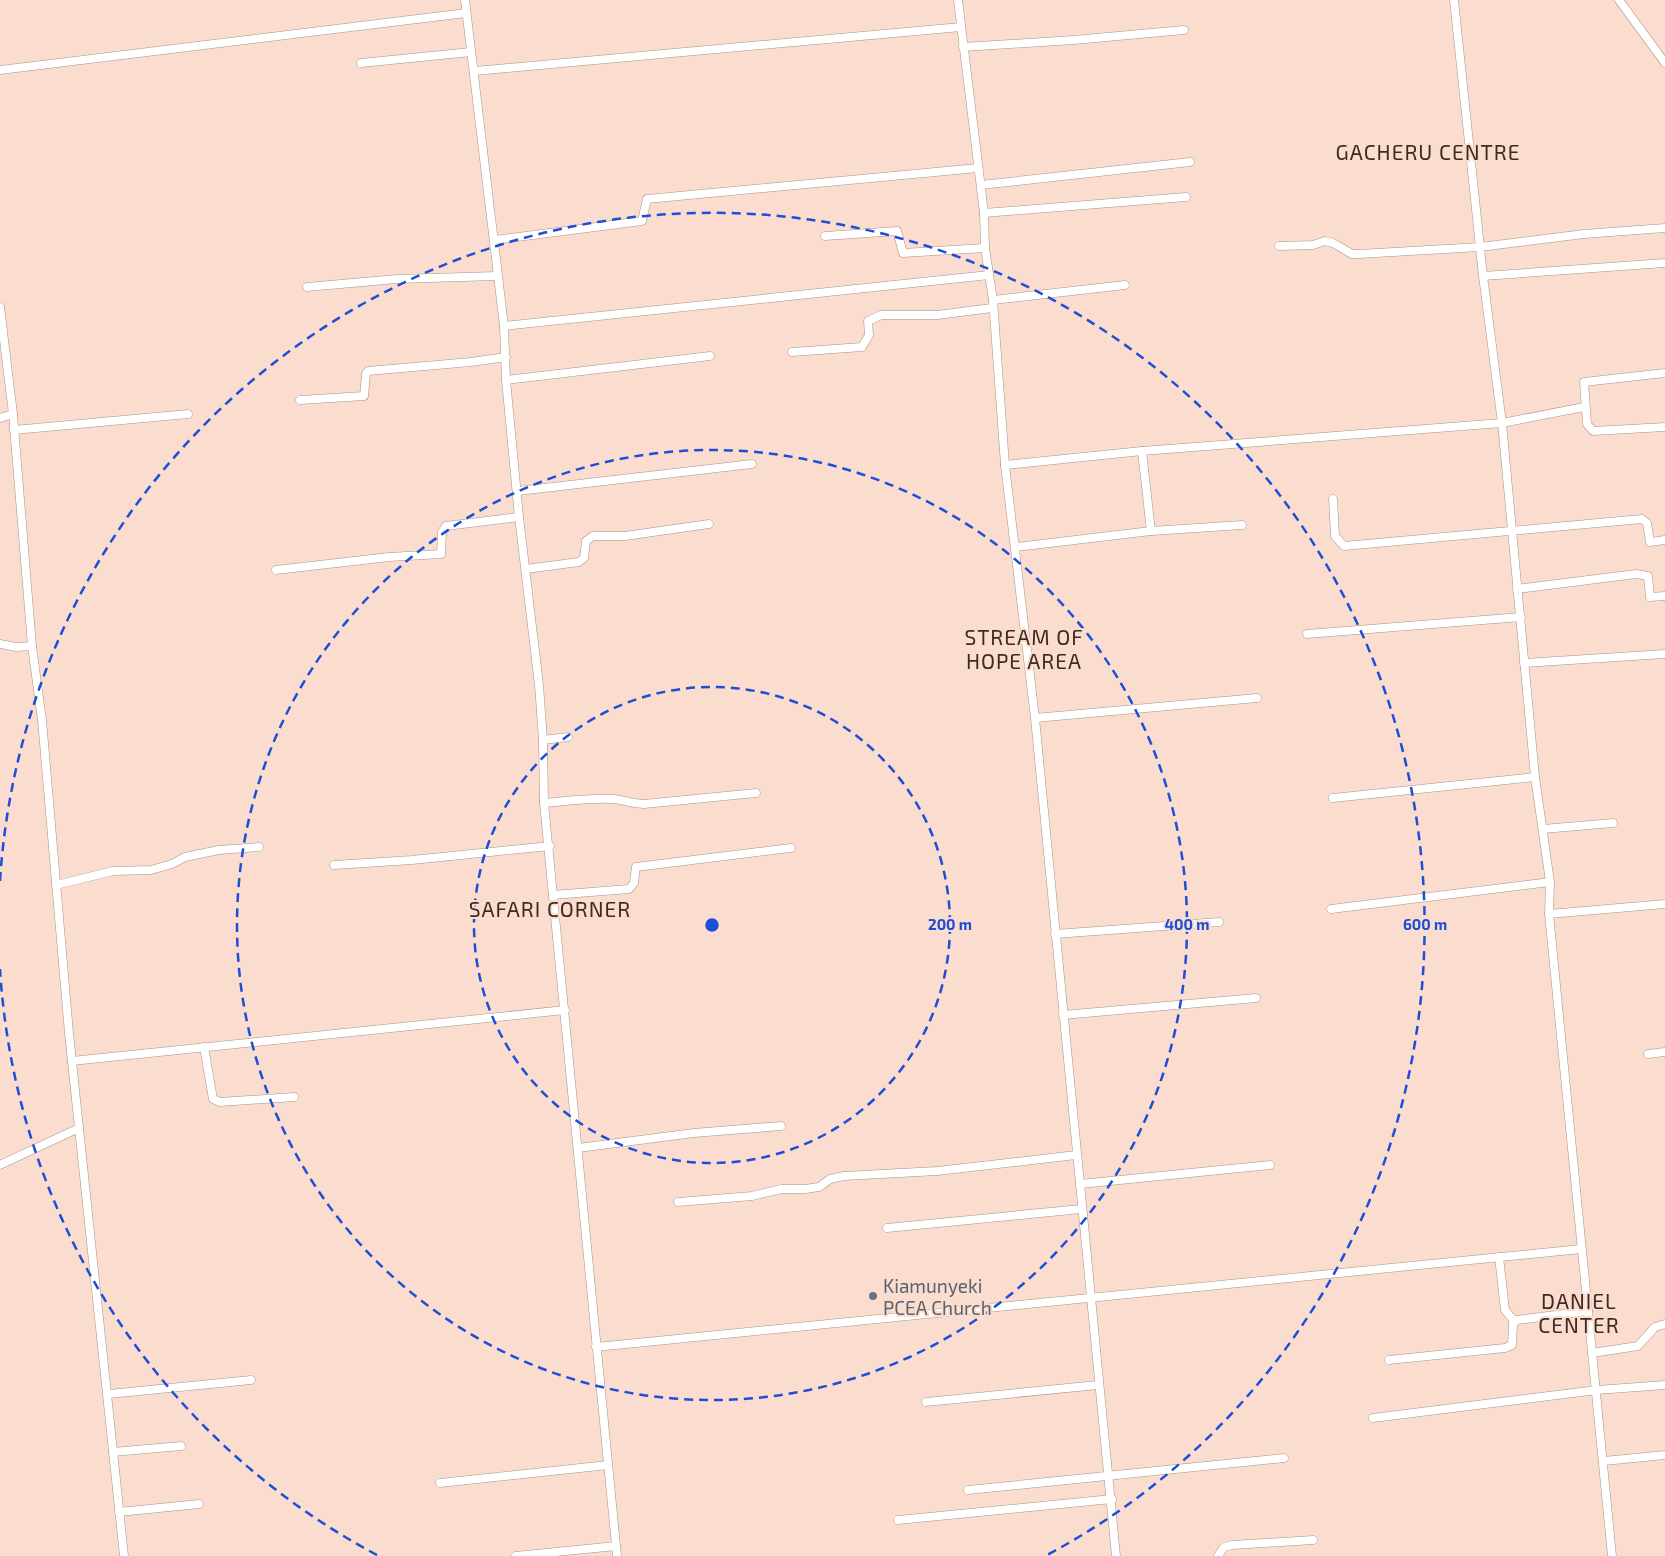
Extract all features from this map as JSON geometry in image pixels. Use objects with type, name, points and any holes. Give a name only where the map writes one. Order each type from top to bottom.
[{"type":"street","points":[[465,0],[495,240],[496,276],[504,326],[506,380],[543,740],[544,803],[550,846],[617,1556]]},
{"type":"street","points":[[958,0],[984,213],[985,248],[993,304],[1005,465],[1035,718],[1098,1386],[1107,1475],[1112,1499],[1116,1556]]},
{"type":"street","points":[[1454,0],[1483,276],[1502,423],[1535,777],[1550,882],[1549,914],[1612,1556]]},
{"type":"street","points":[[1619,0],[1665,63]]},
{"type":"street","points":[[0,70],[466,13]]},
{"type":"street","points":[[474,71],[961,27]]},
{"type":"street","points":[[963,46],[1074,40],[1184,30]]},
{"type":"street","points":[[361,63],[471,52]]},
{"type":"street","points":[[981,185],[1190,162]]},
{"type":"street","points":[[495,240],[642,221],[647,199],[978,168]]},
{"type":"street","points":[[984,213],[1186,197]]},
{"type":"street","points":[[1279,246],[1313,245],[1325,241],[1333,243],[1352,254],[1359,254],[1480,247],[1584,234],[1665,228]]},
{"type":"street","points":[[825,236],[897,231],[903,254],[985,248]]},
{"type":"street","points":[[1483,276],[1665,263]]},
{"type":"street","points":[[504,326],[989,275]]},
{"type":"street","points":[[307,286],[397,279],[496,276]]},
{"type":"street","points":[[792,352],[862,347],[869,335],[868,321],[881,315],[937,315],[993,304],[1125,285]]},
{"type":"street","points":[[0,307],[14,430],[32,646],[42,720],[72,1061],[95,1289],[109,1394],[112,1452],[124,1556]]},
{"type":"street","points":[[300,400],[364,396],[366,374],[368,371],[471,362],[506,356]]},
{"type":"street","points":[[506,380],[710,356]]},
{"type":"street","points":[[1665,373],[1585,380],[1584,407],[1587,424],[1593,431],[1665,427]]},
{"type":"street","points":[[1005,465],[1142,451],[1502,423],[1584,407]]},
{"type":"street","points":[[0,418],[12,414]]},
{"type":"street","points":[[14,430],[188,414]]},
{"type":"street","points":[[1142,451],[1151,531]]},
{"type":"street","points":[[518,491],[752,464]]},
{"type":"street","points":[[1333,499],[1335,536],[1344,546],[1642,519],[1647,523],[1650,542],[1665,540]]},
{"type":"street","points":[[276,570],[389,557],[441,554],[442,532],[446,526],[519,517]]},
{"type":"street","points":[[526,569],[579,562],[584,558],[586,541],[593,536],[625,536],[709,524]]},
{"type":"street","points":[[1016,547],[1151,531],[1242,525]]},
{"type":"street","points":[[1518,589],[1636,574],[1648,576],[1650,597],[1665,596]]},
{"type":"street","points":[[1307,634],[1520,616]]},
{"type":"street","points":[[0,644],[16,647],[32,646]]},
{"type":"street","points":[[1524,663],[1665,654]]},
{"type":"street","points":[[1035,718],[1257,698]]},
{"type":"street","points":[[543,740],[568,738]]},
{"type":"street","points":[[1333,798],[1535,777]]},
{"type":"street","points":[[544,803],[611,799],[644,804],[756,793]]},
{"type":"street","points":[[1543,829],[1613,823]]},
{"type":"street","points":[[334,864],[412,860],[550,846]]},
{"type":"street","points":[[56,885],[112,871],[151,870],[172,864],[185,857],[219,850],[259,847]]},
{"type":"street","points":[[554,896],[629,889],[634,883],[636,867],[791,848]]},
{"type":"street","points":[[1331,909],[1550,882]]},
{"type":"street","points":[[1549,914],[1665,904]]},
{"type":"street","points":[[1055,934],[1219,922]]},
{"type":"street","points":[[1063,1015],[1256,998]]},
{"type":"street","points":[[72,1061],[565,1010]]},
{"type":"street","points":[[204,1047],[213,1099],[220,1102],[294,1097]]},
{"type":"street","points":[[1648,1054],[1665,1052]]},
{"type":"street","points":[[578,1148],[694,1133],[781,1126]]},
{"type":"street","points":[[0,1165],[79,1128]]},
{"type":"street","points":[[678,1202],[752,1196],[781,1189],[819,1187],[830,1179],[844,1176],[937,1170],[1076,1155]]},
{"type":"street","points":[[1080,1184],[1270,1165]]},
{"type":"street","points":[[886,1228],[1081,1209]]},
{"type":"street","points":[[596,1347],[1581,1249]]},
{"type":"street","points":[[1389,1360],[1512,1346],[1514,1321],[1505,1310],[1499,1257]]},
{"type":"street","points":[[1514,1321],[1588,1311]]},
{"type":"street","points":[[1592,1353],[1638,1346],[1655,1327],[1665,1324]]},
{"type":"street","points":[[109,1394],[251,1380]]},
{"type":"street","points":[[1372,1418],[1597,1390],[1665,1385]]},
{"type":"street","points":[[926,1402],[1098,1386]]},
{"type":"street","points":[[112,1452],[182,1446]]},
{"type":"street","points":[[1604,1462],[1665,1455]]},
{"type":"street","points":[[968,1490],[1284,1458]]},
{"type":"street","points":[[440,1483],[608,1465]]},
{"type":"street","points":[[898,1520],[1112,1499]]},
{"type":"street","points":[[119,1512],[199,1504]]},
{"type":"street","points":[[1218,1556],[1224,1547],[1232,1545],[1313,1540]]},
{"type":"street","points":[[516,1556],[616,1546]]},
{"type":"place","name":"Kiamunyeki PCEA Church","points":[[873,1296]]},
{"type":"district","name":"GACHERU CENTRE","points":[[1428,151]]},
{"type":"district","name":"STREAM OF HOPE AREA","points":[[1024,648]]},
{"type":"district","name":"SAFARI CORNER","points":[[550,908]]},
{"type":"district","name":"DANIEL CENTER","points":[[1579,1312]]}]
